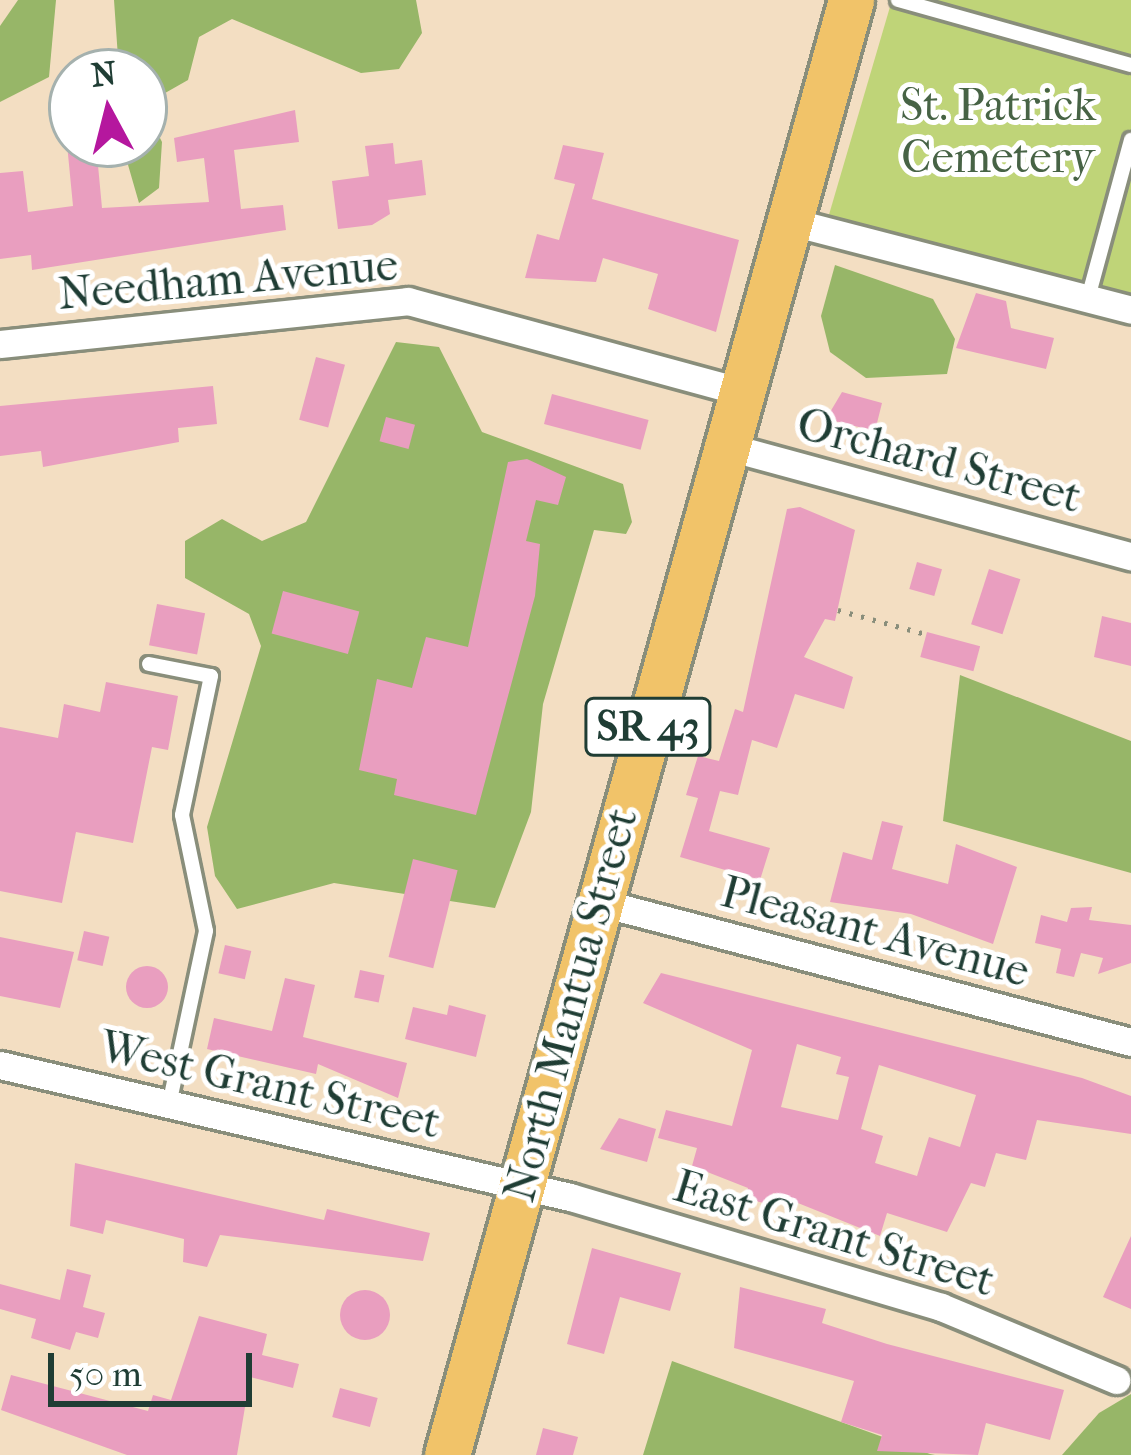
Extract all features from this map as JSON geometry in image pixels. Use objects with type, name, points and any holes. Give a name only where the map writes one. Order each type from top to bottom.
[{"type":"main road","name":"North Mantua Street","points":[[447,1455],[851,0]]},
{"type":"street","points":[[788,221],[1131,310]]},
{"type":"street","name":"Needham Avenue","points":[[0,344],[408,301],[740,391]]},
{"type":"street","name":"Orchard Street","points":[[725,446],[1131,556]]},
{"type":"street","name":"Pleasant Avenue","points":[[598,902],[1131,1042]]},
{"type":"street","name":"West Grant Street","points":[[0,1065],[521,1186]]},
{"type":"street","name":"East Grant Street","points":[[521,1186],[941,1307],[1124,1381]]},
{"type":"lane","points":[[898,0],[1131,64]]},
{"type":"lane","points":[[1088,298],[1131,140]]},
{"type":"lane","points":[[149,664],[211,676],[182,814],[206,931],[169,1105]]},
{"type":"path","points":[[838,610],[926,634]]},
{"type":"green space","points":[[18,0],[56,0],[48,78],[0,102],[0,26]]},
{"type":"green space","points":[[114,0],[416,0],[422,33],[399,69],[361,73],[232,19],[199,37],[188,80],[168,91],[168,48],[117,48]]},
{"type":"green space","name":"St. Patrick Cemetery","points":[[892,0],[1131,0],[1131,310],[828,218]]},
{"type":"green space","points":[[129,168],[160,168],[159,188],[139,203]]},
{"type":"green space","points":[[835,265],[933,299],[955,339],[947,374],[866,378],[830,352],[821,316]]},
{"type":"green space","points":[[396,342],[439,347],[482,432],[623,484],[632,522],[626,534],[594,530],[543,704],[531,812],[495,908],[334,883],[237,909],[215,876],[207,827],[261,646],[249,614],[185,578],[185,541],[222,519],[262,541],[306,522]]},
{"type":"green space","points":[[960,675],[1131,741],[1131,873],[943,821]]},
{"type":"green space","points":[[672,1361],[930,1454],[935,1455],[643,1455]]},
{"type":"green space","points":[[1131,1394],[1131,1455],[1062,1455],[1099,1413]]},
{"type":"building","points":[[295,110],[299,142],[234,150],[241,209],[283,205],[286,230],[32,270],[31,255],[0,259],[0,173],[23,171],[28,212],[73,206],[69,168],[98,168],[102,208],[209,202],[204,158],[177,162],[174,138]]},
{"type":"building","points":[[393,143],[395,164],[422,160],[426,195],[388,200],[390,214],[372,225],[338,229],[332,181],[369,176],[365,146]]},
{"type":"building","points":[[563,145],[604,153],[592,199],[739,240],[716,332],[648,309],[658,274],[603,258],[596,282],[525,278],[537,234],[559,240],[575,184],[554,179]]},
{"type":"building","points":[[976,293],[1006,301],[1011,328],[1054,338],[1046,369],[956,348]]},
{"type":"building","points":[[316,357],[345,365],[328,428],[299,420]]},
{"type":"building","points":[[213,386],[217,424],[178,428],[179,442],[43,467],[41,451],[0,456],[0,406]]},
{"type":"building","points":[[842,392],[882,403],[875,431],[826,419]]},
{"type":"building","points":[[552,394],[649,420],[641,450],[544,424]]},
{"type":"building","points":[[386,417],[415,425],[409,449],[380,441]]},
{"type":"building","points":[[527,459],[566,477],[558,505],[536,500],[526,541],[540,544],[535,596],[476,815],[394,795],[397,779],[359,770],[377,679],[412,688],[426,637],[468,647],[508,462]]},
{"type":"building","points":[[800,507],[855,530],[835,621],[825,619],[804,657],[853,677],[844,709],[795,694],[777,748],[752,740],[738,795],[720,791],[709,831],[770,848],[760,880],[680,857],[698,798],[686,795],[698,756],[719,761],[735,709],[743,712],[787,509]]},
{"type":"building","points":[[917,562],[942,569],[934,596],[909,589]]},
{"type":"building","points":[[989,569],[1020,579],[1002,634],[971,624]]},
{"type":"building","points":[[283,591],[359,611],[348,654],[272,634]]},
{"type":"building","points":[[157,604],[205,613],[197,655],[149,645]]},
{"type":"building","points":[[1102,616],[1131,623],[1131,666],[1094,657]]},
{"type":"building","points":[[927,632],[980,646],[973,671],[920,657]]},
{"type":"building","points":[[106,682],[178,696],[168,750],[152,747],[133,843],[76,832],[62,903],[0,891],[0,727],[58,738],[64,704],[100,712]]},
{"type":"building","points":[[882,821],[903,826],[892,869],[948,884],[956,844],[1017,867],[993,944],[911,914],[830,902],[843,852],[872,860]]},
{"type":"building","points":[[413,859],[458,870],[433,968],[389,957]]},
{"type":"building","points":[[1092,907],[1089,920],[1131,925],[1131,963],[1098,974],[1103,958],[1081,953],[1074,977],[1056,973],[1061,949],[1035,943],[1041,915],[1067,922],[1071,908]]},
{"type":"building","points":[[84,931],[109,937],[103,966],[77,960]]},
{"type":"building","points":[[0,937],[74,952],[60,1008],[0,996]]},
{"type":"building","points":[[225,945],[251,951],[245,979],[218,973]]},
{"type":"building","points":[[147,966],[162,972],[168,987],[162,1002],[147,1008],[132,1002],[126,987],[132,972]]},
{"type":"building","points":[[360,970],[384,975],[379,1003],[354,997]]},
{"type":"building","points":[[661,973],[1082,1078],[1131,1096],[1131,1134],[1037,1120],[1026,1160],[996,1153],[985,1187],[971,1183],[947,1232],[887,1213],[880,1236],[773,1193],[770,1205],[745,1198],[748,1188],[692,1166],[697,1148],[658,1138],[666,1110],[732,1126],[752,1050],[643,1003]],"holes":[[[797,1044],[841,1057],[836,1074],[849,1077],[838,1120],[781,1107]],[[879,1065],[976,1095],[960,1147],[929,1137],[917,1176],[875,1163],[883,1136],[861,1129]]]},
{"type":"building","points":[[285,978],[315,985],[303,1037],[407,1063],[398,1098],[318,1064],[316,1074],[207,1049],[214,1018],[272,1031]]},
{"type":"building","points":[[449,1005],[486,1015],[476,1057],[405,1039],[413,1007],[447,1015]]},
{"type":"building","points":[[619,1118],[656,1129],[647,1162],[600,1149]]},
{"type":"building","points":[[75,1163],[324,1220],[327,1209],[430,1233],[423,1261],[220,1235],[207,1267],[183,1262],[184,1239],[106,1220],[103,1234],[70,1226]]},
{"type":"building","points":[[1131,1236],[1131,1309],[1103,1297]]},
{"type":"building","points":[[592,1248],[681,1273],[670,1311],[620,1297],[604,1354],[567,1344]]},
{"type":"building","points":[[67,1269],[91,1275],[83,1307],[105,1313],[98,1338],[76,1332],[70,1350],[31,1338],[36,1319],[0,1309],[0,1284],[60,1300]]},
{"type":"building","points":[[740,1287],[826,1309],[822,1323],[887,1344],[1064,1390],[1050,1440],[986,1423],[978,1455],[877,1451],[882,1435],[841,1422],[854,1381],[734,1348]]},
{"type":"building","points":[[365,1290],[382,1298],[390,1315],[382,1332],[365,1340],[348,1332],[340,1315],[348,1298]]},
{"type":"building","points":[[199,1316],[267,1334],[262,1355],[299,1364],[293,1388],[250,1377],[237,1455],[127,1455],[1,1410],[11,1375],[148,1411],[153,1395],[171,1400]]},
{"type":"building","points":[[340,1388],[378,1398],[370,1427],[332,1417]]},
{"type":"building","points":[[543,1428],[578,1437],[573,1455],[536,1455]]}]
